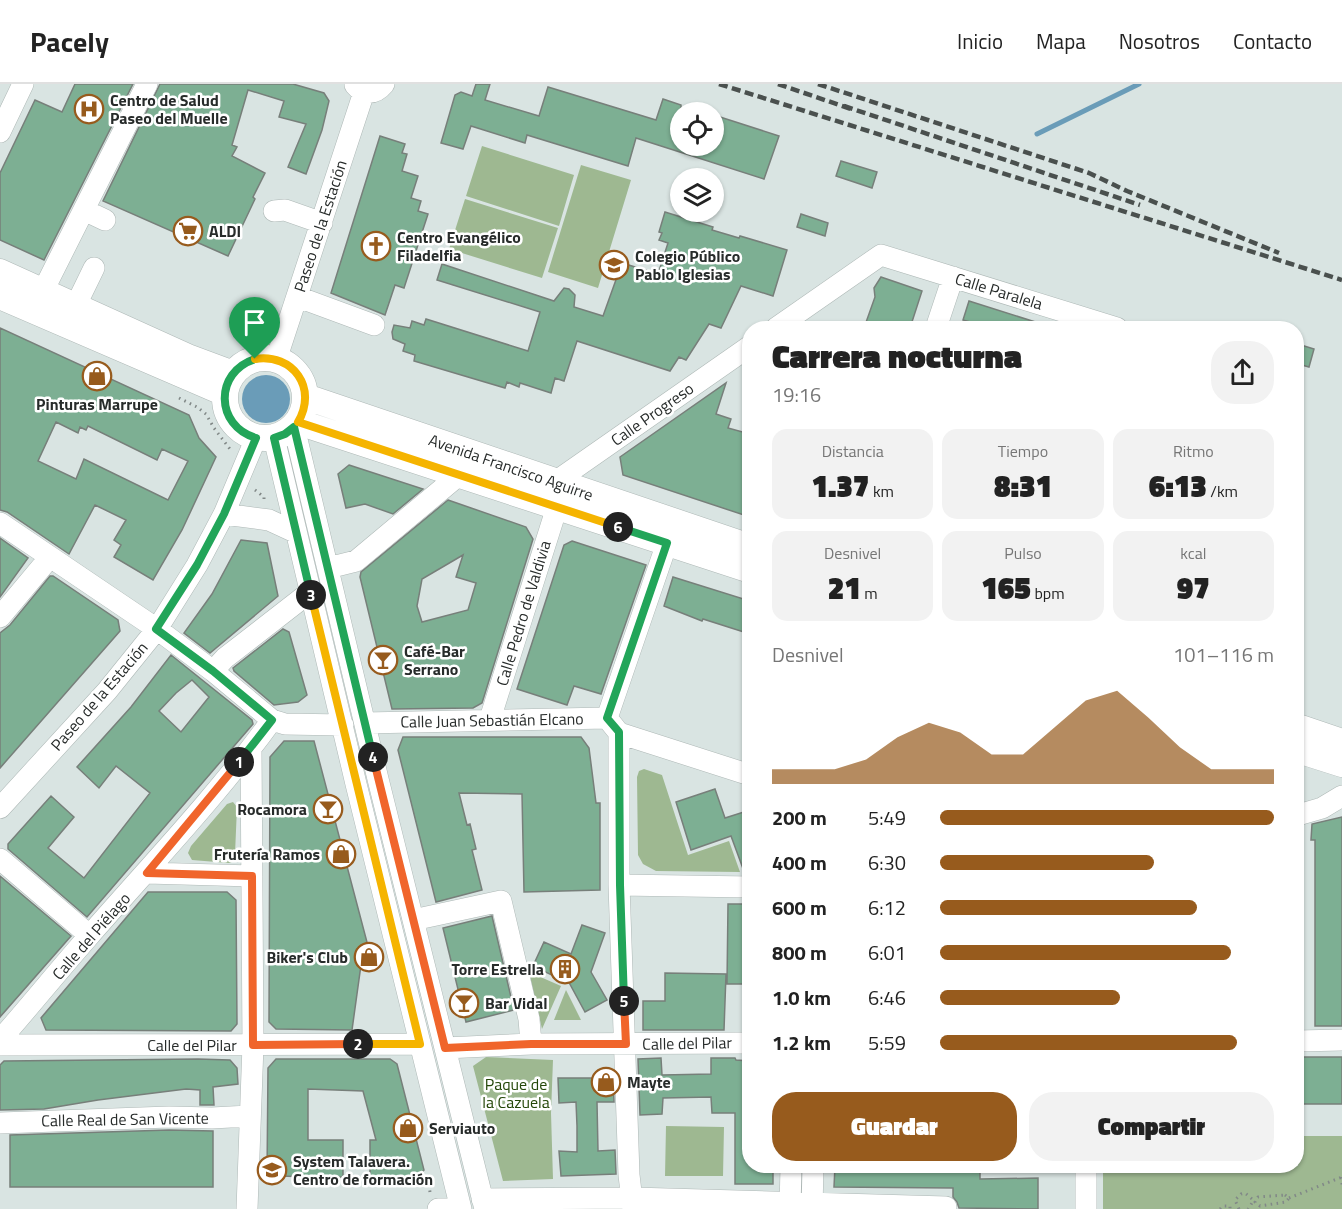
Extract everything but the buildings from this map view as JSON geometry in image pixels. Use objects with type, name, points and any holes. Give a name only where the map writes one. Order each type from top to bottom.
[{"type":"main road","points":[[0,272],[229,384]]},
{"type":"main road","points":[[0,296],[229,384]]},
{"type":"main road","points":[[229,384],[243,365],[252,360],[266,358],[288,365],[303,384],[306,397],[305,408],[281,431]]},
{"type":"main road","name":"Avenida Francisco Aguirre","points":[[229,384],[225,406],[232,422],[241,431],[281,431],[459,475],[742,567]]},
{"type":"main road","name":"Avenida Francisco Aguirre","points":[[306,397],[742,544]]},
{"type":"main road","points":[[1304,729],[1342,742]]},
{"type":"main road","points":[[1304,752],[1342,764]]},
{"type":"street","points":[[0,132],[23,84]]},
{"type":"street","points":[[42,292],[147,84]]},
{"type":"street","name":"Paseo de la Estación","points":[[276,360],[368,87]]},
{"type":"street","points":[[84,210],[105,220]]},
{"type":"street","points":[[274,211],[285,210],[322,223]]},
{"type":"street","name":"Calle Paralela","points":[[786,321],[881,255],[1094,321]]},
{"type":"street","points":[[75,307],[94,268]]},
{"type":"street","points":[[938,321],[953,277]]},
{"type":"street","points":[[298,297],[374,325]]},
{"type":"street","name":"Calle Progreso","points":[[555,482],[742,352]]},
{"type":"street","points":[[281,431],[295,532],[461,1209],[438,1209]]},
{"type":"street","points":[[281,431],[328,568],[483,1204],[946,1207]]},
{"type":"street","name":"Paseo de la Estación","points":[[0,808],[107,691],[156,629],[197,565],[224,514],[281,431]]},
{"type":"street","points":[[328,568],[356,561],[459,475]]},
{"type":"street","name":"Calle Pedro de Valdivia","points":[[490,719],[557,507]]},
{"type":"street","points":[[224,514],[262,519],[295,532]]},
{"type":"street","points":[[0,523],[156,629],[213,671],[272,720],[285,724],[343,725]]},
{"type":"street","points":[[633,1204],[629,1175],[613,725],[667,543]]},
{"type":"street","points":[[0,617],[50,557]]},
{"type":"street","points":[[213,671],[225,658],[310,592]]},
{"type":"street","name":"Calle Juan Sebastián Elcano","points":[[365,723],[490,719],[613,725],[742,772]]},
{"type":"street","name":"Calle del Piélago","points":[[0,1040],[89,935],[147,873],[272,720]]},
{"type":"street","points":[[247,1209],[253,1045],[251,748]]},
{"type":"street","points":[[1304,812],[1322,808],[1342,796]]},
{"type":"street","points":[[0,859],[89,935]]},
{"type":"street","points":[[147,873],[252,876]]},
{"type":"street","points":[[620,885],[742,887]]},
{"type":"street","points":[[414,921],[501,902],[529,1019],[531,1044]]},
{"type":"street","points":[[1304,1041],[1342,1040]]},
{"type":"street","name":"Calle del Pilar","points":[[445,1048],[531,1044],[742,1043]]},
{"type":"street","name":"Calle del Pilar","points":[[0,1045],[420,1044]]},
{"type":"street","name":"Calle Real de San Vicente","points":[[0,1123],[249,1116]]},
{"type":"street","points":[[790,1205],[791,1173]]},
{"type":"street","points":[[812,1206],[813,1173]]},
{"type":"street","points":[[1086,1173],[1086,1209]]},
{"type":"path","points":[[176,397],[206,414],[232,451]]},
{"type":"path","points":[[254,489],[264,497],[264,506]]},
{"type":"path","points":[[1239,1209],[1235,1200],[1241,1194],[1249,1195],[1260,1206],[1286,1202],[1289,1198],[1342,1175],[1342,1186]]},
{"type":"path","points":[[1248,1209],[1258,1197],[1285,1195],[1289,1198]]},
{"type":"path","points":[[1220,1209],[1223,1206],[1230,1208],[1236,1204]]},
{"type":"green space","points":[[482,146],[574,175],[559,226],[466,196]]},
{"type":"green space","points":[[581,165],[631,180],[598,288],[548,272]]},
{"type":"green space","points":[[465,199],[558,228],[542,278],[449,249]]},
{"type":"green space","points":[[644,769],[662,775],[688,855],[729,841],[740,872],[656,871],[643,864],[638,855],[637,777],[639,771]]},
{"type":"green space","points":[[233,802],[237,807],[235,854],[232,862],[192,860],[188,853],[191,846],[227,804]]},
{"type":"green space","points":[[529,972],[561,986],[542,1029]]},
{"type":"green space","points":[[566,990],[581,1020],[554,1020]]},
{"type":"green space","name":"Paque de la Cazuela","points":[[486,1057],[553,1060],[551,1113],[553,1179],[503,1181],[473,1066]]},
{"type":"green space","points":[[666,1126],[724,1127],[723,1176],[665,1176]]},
{"type":"green space","points":[[1304,1136],[1342,1136],[1342,1209],[1103,1209],[1103,1173],[1304,1173]]},
{"type":"water","points":[[266,375],[283,382],[290,399],[283,416],[266,423],[249,416],[242,399],[249,382]]},
{"type":"waterway","points":[[1037,134],[1139,84]]},
{"type":"railway","points":[[719,84],[1342,280]]},
{"type":"railway","points":[[778,84],[851,109]]},
{"type":"railway","points":[[818,84],[1089,173],[1127,191],[1279,253]]},
{"type":"railway","points":[[844,106],[1140,205]]},
{"type":"place","name":"Centro de Salud Paseo del Muelle","points":[[89,109]]},
{"type":"place","name":"ALDI","points":[[188,231]]},
{"type":"place","name":"Centro Evangélico Filadelfia","points":[[376,246]]},
{"type":"place","name":"Colegio Público Pablo Iglesias","points":[[614,265]]},
{"type":"place","name":"Pinturas Marrupe","points":[[97,376]]},
{"type":"place","name":"Café-Bar Serrano","points":[[383,660]]},
{"type":"place","name":"Rocamora","points":[[328,809]]},
{"type":"place","name":"Frutería Ramos","points":[[341,854]]},
{"type":"place","name":"Biker's Club","points":[[369,957]]},
{"type":"place","name":"Torre Estrella","points":[[565,969]]},
{"type":"place","name":"Bar Vidal","points":[[464,1003]]},
{"type":"place","name":"Mayte","points":[[606,1082]]},
{"type":"place","name":"Serviauto","points":[[408,1128]]},
{"type":"place","name":"System Talavera. Centro de formación","points":[[272,1170]]},
{"type":"route","points":[[269,358],[280,361],[291,367],[299,377],[306,397],[305,408],[298,422],[667,543],[607,718],[619,732],[620,885],[626,1044],[531,1044],[445,1048],[294,427],[274,438],[420,1044],[253,1045],[252,876],[147,873],[272,720],[213,671],[156,629],[197,565],[224,514],[256,438],[247,435],[234,424],[225,406],[225,393],[231,377],[243,365],[255,359],[269,358]]}]
